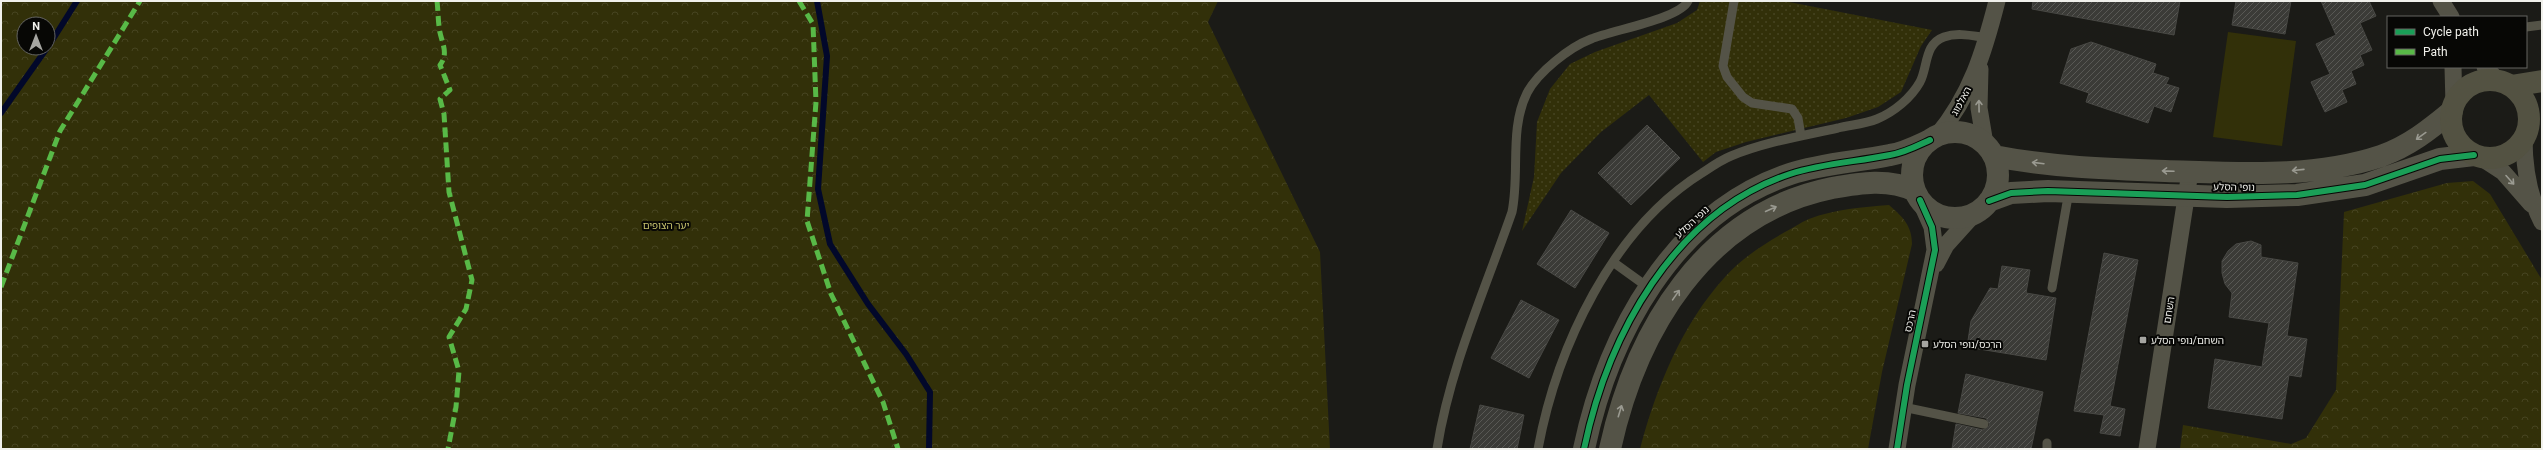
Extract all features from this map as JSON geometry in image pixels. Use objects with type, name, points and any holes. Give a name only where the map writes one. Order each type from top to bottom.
[{"type":"main road","points":[[2498,78],[2520,95],[2527,106],[2531,131],[2510,153],[2490,158],[2477,156],[2463,148],[2455,137],[2451,125],[2453,108],[2467,88],[2477,82],[2498,78],[2542,81]]},
{"type":"street","name":"האלמוג","points":[[1933,138],[1955,114],[1981,62],[1997,1]]},
{"type":"street","points":[[2440,1],[2444,16]]},
{"type":"street","points":[[2440,1],[2449,16]]},
{"type":"street","name":"האלמוג","points":[[1981,62],[1979,108],[1989,150]]},
{"type":"street","points":[[2453,68],[2453,108]]},
{"type":"street","name":"נופי הסלע","points":[[1989,150],[2070,167],[2190,172],[2266,173],[2360,161],[2412,143],[2453,108]]},
{"type":"street","points":[[2531,131],[2524,165],[2538,215]]},
{"type":"street","points":[[1610,449],[1629,386],[1655,327],[1690,275],[1730,234],[1759,214],[1822,190],[1874,182],[1903,185],[1918,196],[1929,209],[1945,216],[1962,217],[1981,207],[1995,191],[1998,179],[1998,167],[1989,150],[1974,137],[1962,133],[1949,132],[1933,138],[1922,148],[1914,163],[1912,180],[1918,196]]},
{"type":"street","name":"נופי הסלע","points":[[1584,449],[1605,377],[1633,315],[1650,288],[1687,239],[1714,215],[1747,192],[1816,166],[1891,155],[1933,138]]},
{"type":"street","points":[[2477,156],[2503,172],[2538,215]]},
{"type":"street","name":"נופי הסלע","points":[[1981,207],[2012,193],[2069,191],[2266,197],[2330,191],[2388,178],[2440,159],[2477,156]]},
{"type":"street","name":"השחם","points":[[2147,449],[2190,172]]},
{"type":"street","name":"הרכס","points":[[1897,449],[1903,407],[1935,250],[1932,227],[1918,196]]},
{"type":"street","name":"הרכס","points":[[1931,275],[1946,245],[1981,207]]},
{"type":"lane","points":[[1437,449],[1442,414],[1457,360],[1512,212],[1517,190],[1518,116],[1527,92],[1545,70],[1572,49],[1590,39],[1676,14],[1688,1]]},
{"type":"lane","points":[[1734,1],[1723,66],[1727,77],[1743,97],[1752,103],[1792,109],[1798,118],[1801,136]]},
{"type":"lane","points":[[2527,27],[2542,25]]},
{"type":"lane","points":[[1538,449],[1541,432],[1568,345],[1594,294],[1613,262],[1640,226],[1669,196],[1729,156],[1801,136],[1877,119],[1897,107],[1912,95],[1921,80],[1930,49],[1943,37],[1959,34],[1988,38]]},
{"type":"lane","points":[[2052,288],[2069,191]]},
{"type":"lane","points":[[1613,262],[1650,288]]},
{"type":"lane","points":[[1903,407],[1984,424]]},
{"type":"green space","name":"יער הצופים","points":[[1,1],[1218,1],[1208,22],[1320,252],[1330,449],[1,449]]},
{"type":"green space","points":[[1700,1],[1784,1],[1932,30],[1921,46],[1901,92],[1878,107],[1846,118],[1746,142],[1716,152],[1703,162],[1649,95],[1601,132],[1561,173],[1522,231],[1534,177],[1537,122],[1550,89],[1570,64],[1595,52],[1677,23],[1697,10]]},
{"type":"green space","points":[[2228,32],[2296,41],[2282,146],[2213,137]]},
{"type":"green space","points":[[2473,181],[2490,194],[2542,280],[2542,449],[2180,449],[2183,425],[2291,444],[2306,438],[2336,390],[2344,212],[2447,183]]},
{"type":"green space","points":[[1889,205],[1906,222],[1912,238],[1912,244],[1882,372],[1868,449],[1640,449],[1654,403],[1672,358],[1683,336],[1710,295],[1732,270],[1761,247],[1809,219],[1839,211]]},
{"type":"building","points":[[2033,1],[2180,1],[2174,35],[2032,9]]},
{"type":"building","points":[[2236,1],[2291,1],[2285,34],[2232,25]]},
{"type":"building","points":[[2321,1],[2369,1],[2376,16],[2360,23],[2372,50],[2360,55],[2364,65],[2351,71],[2356,84],[2342,90],[2347,102],[2325,112],[2311,82],[2330,74],[2316,44],[2336,35]]},
{"type":"building","points":[[2091,42],[2156,64],[2153,73],[2169,78],[2166,84],[2179,88],[2171,112],[2154,106],[2148,123],[2086,102],[2089,93],[2060,83],[2071,49]]},
{"type":"building","points":[[1647,125],[1680,158],[1631,205],[1598,173]]},
{"type":"building","points":[[1571,210],[1609,233],[1575,288],[1537,264]]},
{"type":"building","points":[[2251,241],[2261,245],[2261,257],[2298,263],[2287,336],[2307,339],[2301,377],[2289,375],[2282,419],[2208,408],[2215,359],[2262,367],[2269,323],[2229,317],[2232,293],[2225,284],[2222,273],[2222,261],[2228,251],[2236,244]]},
{"type":"building","points":[[2104,253],[2138,260],[2110,406],[2125,409],[2120,436],[2100,433],[2104,415],[2074,411]]},
{"type":"building","points":[[2002,266],[2030,270],[2026,293],[2056,298],[2046,360],[1967,347],[1971,321],[1990,288],[1998,289]]},
{"type":"building","points":[[1521,300],[1559,320],[1529,378],[1491,358]]},
{"type":"building","points":[[1966,374],[2043,392],[2031,449],[1952,449],[1956,424],[1983,430],[1990,425],[1986,418],[1958,413]]},
{"type":"building","points":[[1480,405],[1524,415],[1517,449],[1470,449]]},
{"type":"waterway","points":[[56,34],[77,1]]},
{"type":"waterway","points":[[817,1],[827,56],[818,189],[830,244],[868,304],[906,354],[930,392],[929,449]]},
{"type":"waterway","points":[[1,113],[41,56]]},
{"type":"marked path","points":[[1,287],[60,131],[140,1]]},
{"type":"marked path","points":[[437,1],[440,31],[444,46],[444,56],[440,65],[450,90],[440,99],[444,114],[449,192],[472,280],[466,309],[449,337],[459,371],[456,407],[448,449]]},
{"type":"marked path","points":[[799,1],[813,24],[816,102],[807,221],[831,294],[883,402],[898,449]]},
{"type":"cycle path","points":[[1584,449],[1595,406],[1610,363],[1629,322],[1652,283],[1680,248],[1712,217],[1749,192],[1790,174],[1827,165],[1900,153],[1930,140]]},
{"type":"cycle path","points":[[1989,201],[2011,193],[2048,191],[2227,197],[2297,195],[2365,185],[2440,159],[2474,155]]},
{"type":"cycle path","points":[[1897,449],[1907,385],[1935,250],[1932,227],[1920,200]]},
{"type":"place","name":"השחם/נופי הסלע","points":[[2143,340]]},
{"type":"place","name":"הרכס/נופי הסלע","points":[[1925,344]]}]
